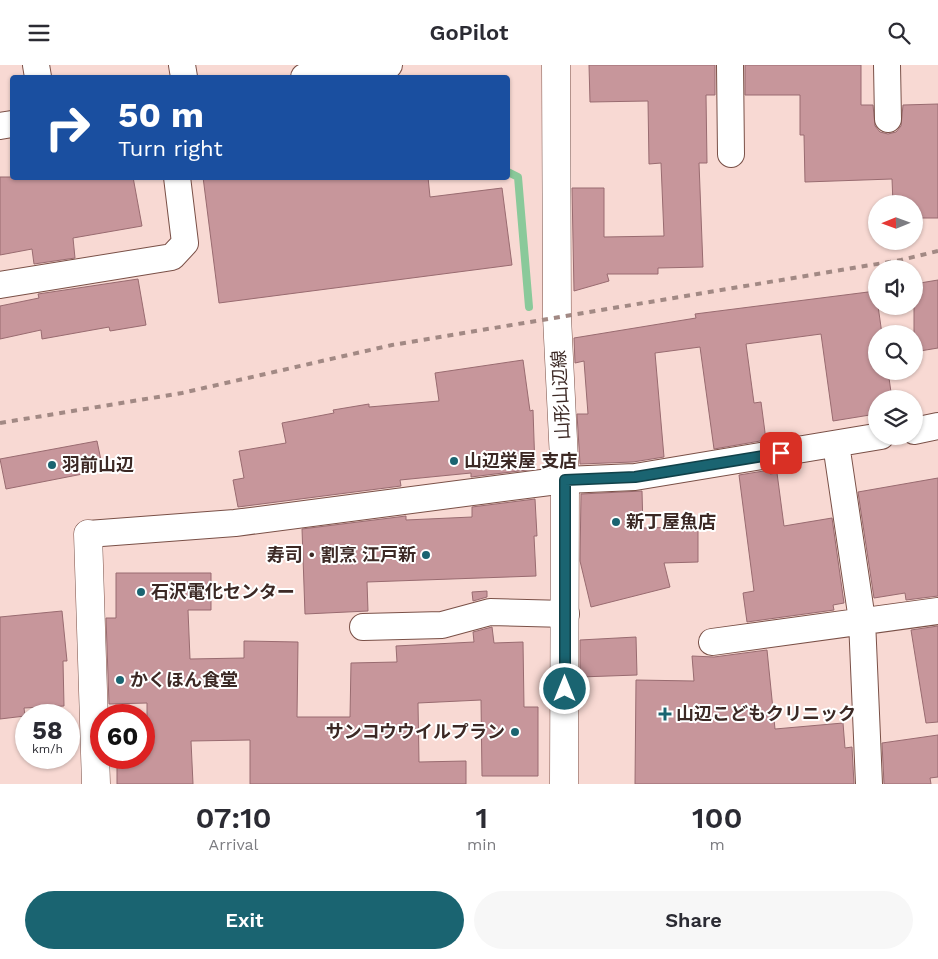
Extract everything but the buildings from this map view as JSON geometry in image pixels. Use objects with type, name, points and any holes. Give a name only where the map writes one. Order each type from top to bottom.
[{"type":"main road","name":"山形山辺線","points":[[556,65],[558,317],[565,480],[564,784]]},
{"type":"main road","points":[[88,534],[96,784]]},
{"type":"street","points":[[318,75],[389,65]]},
{"type":"street","points":[[730,65],[731,154]]},
{"type":"street","points":[[887,65],[888,119]]},
{"type":"street","points":[[0,285],[172,257],[185,243],[176,180]]},
{"type":"street","points":[[923,429],[938,426]]},
{"type":"street","points":[[88,534],[235,523],[565,480],[635,477],[868,438]]},
{"type":"street","points":[[836,444],[862,620],[869,784]]},
{"type":"street","points":[[363,627],[442,625],[490,611],[566,614]]},
{"type":"street","points":[[712,642],[938,611]]},
{"type":"waterway","points":[[510,173],[518,177],[529,307]]},
{"type":"railway","points":[[0,423],[182,393],[392,345],[901,260],[938,251]]},
{"type":"place","name":"山辺栄屋 支店","points":[[454,461]]},
{"type":"place","name":"羽前山辺","points":[[52,465]]},
{"type":"place","name":"新丁屋魚店","points":[[616,522]]},
{"type":"place","name":"寿司・割烹 江戸新","points":[[426,555]]},
{"type":"place","name":"石沢電化センター","points":[[141,592]]},
{"type":"place","name":"かくほん食堂","points":[[120,680]]},
{"type":"place","name":"山辺こどもクリニック","points":[[665,714]]},
{"type":"place","name":"サンコウウイルプラン","points":[[515,732]]},
{"type":"route","points":[[565,689],[565,480],[635,477],[781,453]]}]
